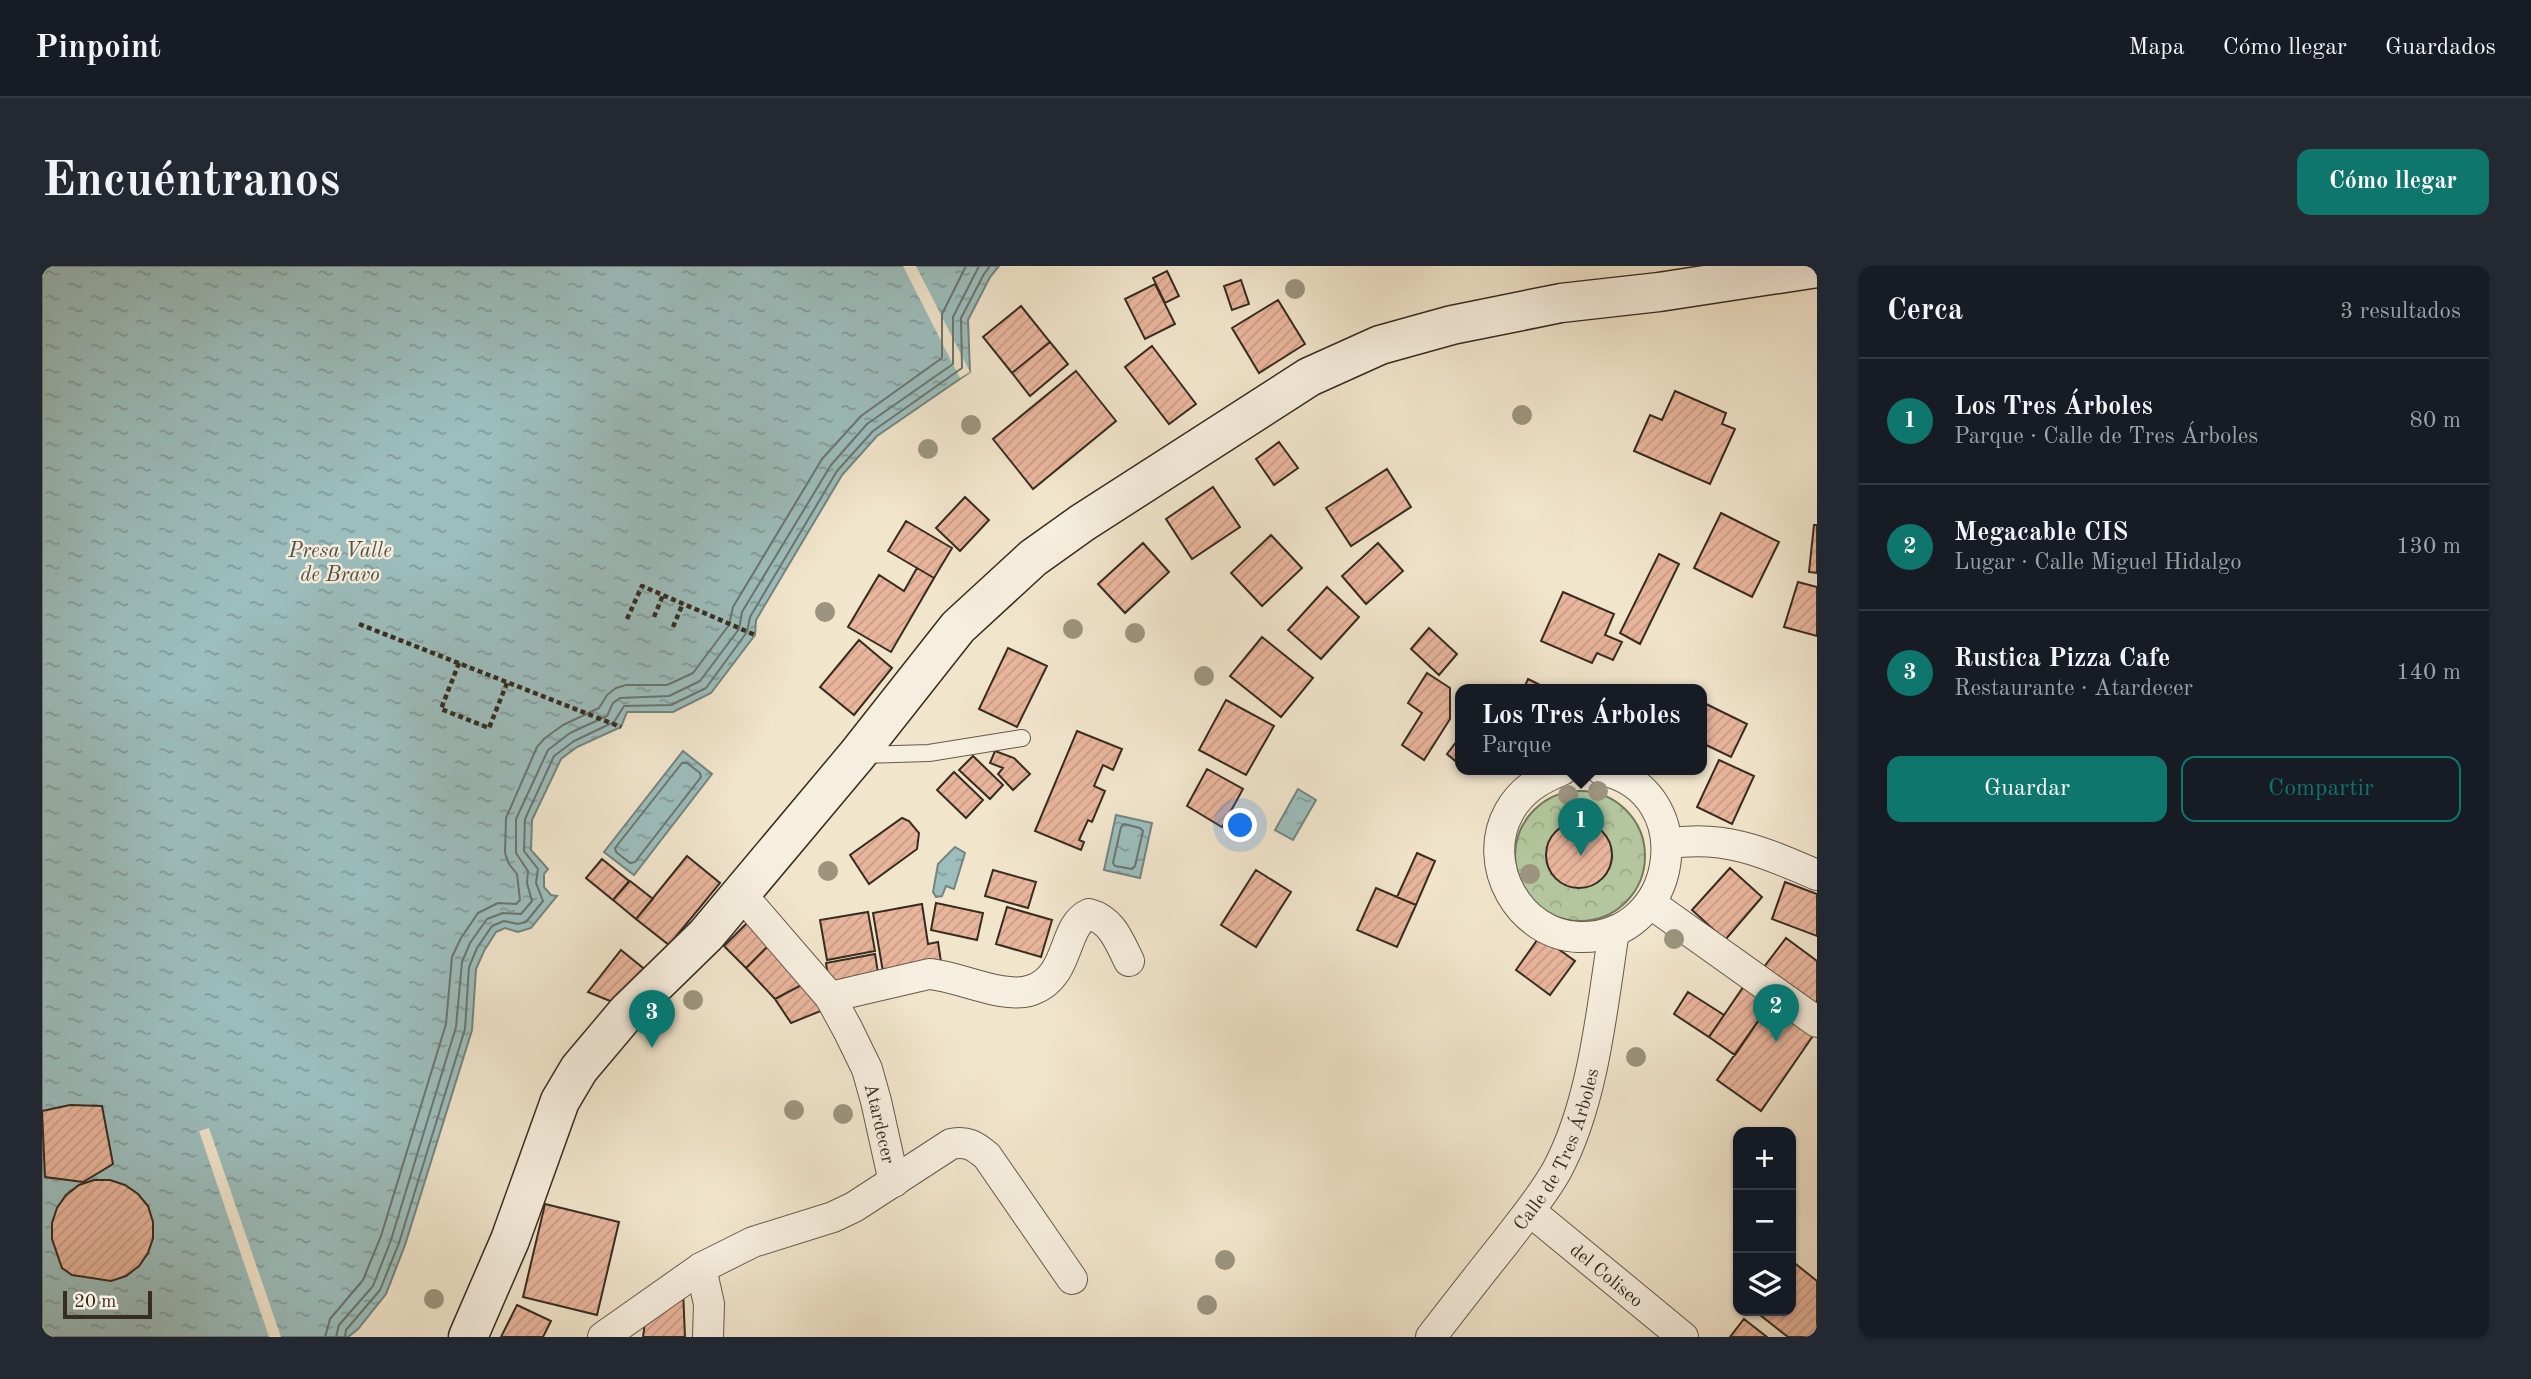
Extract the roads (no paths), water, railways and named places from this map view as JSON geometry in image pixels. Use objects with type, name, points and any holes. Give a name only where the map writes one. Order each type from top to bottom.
[{"type":"main road","points":[[468,1337],[505,1251],[560,1101],[579,1069],[627,1012],[706,935],[857,755],[958,627],[1033,558],[1094,515],[1309,377],[1380,345],[1452,325],[1561,303],[1659,292],[1817,268]]},
{"type":"street","points":[[1551,775],[1523,793],[1509,813],[1501,835],[1500,860],[1505,883],[1517,904],[1544,927],[1579,937],[1614,931],[1634,920],[1650,904],[1664,876],[1667,844],[1662,821],[1650,800],[1633,783],[1618,775]]},
{"type":"street","points":[[1667,844],[1714,840],[1780,859],[1817,875]]},
{"type":"street","name":"Atardecer","points":[[603,1337],[701,1268],[753,1241],[833,1217],[894,1182],[867,1069],[830,997],[741,894]]},
{"type":"street","points":[[1650,904],[1817,1021]]},
{"type":"street","points":[[830,997],[929,974],[944,975],[1014,992],[1028,991],[1041,986],[1054,974],[1076,926],[1082,917],[1089,914],[1108,923],[1129,961]]},
{"type":"street","name":"Calle de Tres Árboles","points":[[1431,1337],[1530,1210],[1558,1168],[1585,1092],[1594,1054],[1614,931]]},
{"type":"street","points":[[894,1182],[951,1144],[964,1141],[975,1146],[987,1156],[1072,1279]]},
{"type":"street","name":"del Coliseo","points":[[1530,1210],[1683,1337]]},
{"type":"street","points":[[701,1268],[709,1304],[708,1337]]},
{"type":"lane","points":[[857,755],[929,753],[1022,737]]},
{"type":"water","name":"Presa Valle de Bravo","points":[[42,266],[999,266],[990,277],[968,320],[970,372],[877,436],[842,475],[756,620],[755,635],[711,693],[673,712],[627,712],[621,727],[577,747],[561,759],[532,820],[531,850],[548,869],[544,874],[544,887],[551,895],[557,896],[531,928],[518,932],[505,928],[496,932],[484,951],[476,969],[472,1030],[405,1245],[386,1294],[358,1329],[348,1337],[42,1337]]},
{"type":"water","points":[[683,751],[712,774],[634,875],[604,852]]},
{"type":"water","points":[[1298,789],[1316,800],[1293,840],[1275,830]]},
{"type":"water","points":[[1116,815],[1152,823],[1140,878],[1104,870]]},
{"type":"water","points":[[955,847],[965,853],[954,889],[946,886],[942,896],[936,897],[933,892],[938,864]]},
{"type":"place","name":"Los Tres Árboles","points":[[1581,856]]},
{"type":"place","name":"Megacable CIS","points":[[1776,1042]]},
{"type":"place","name":"Rustica Pizza Cafe","points":[[652,1048]]}]
